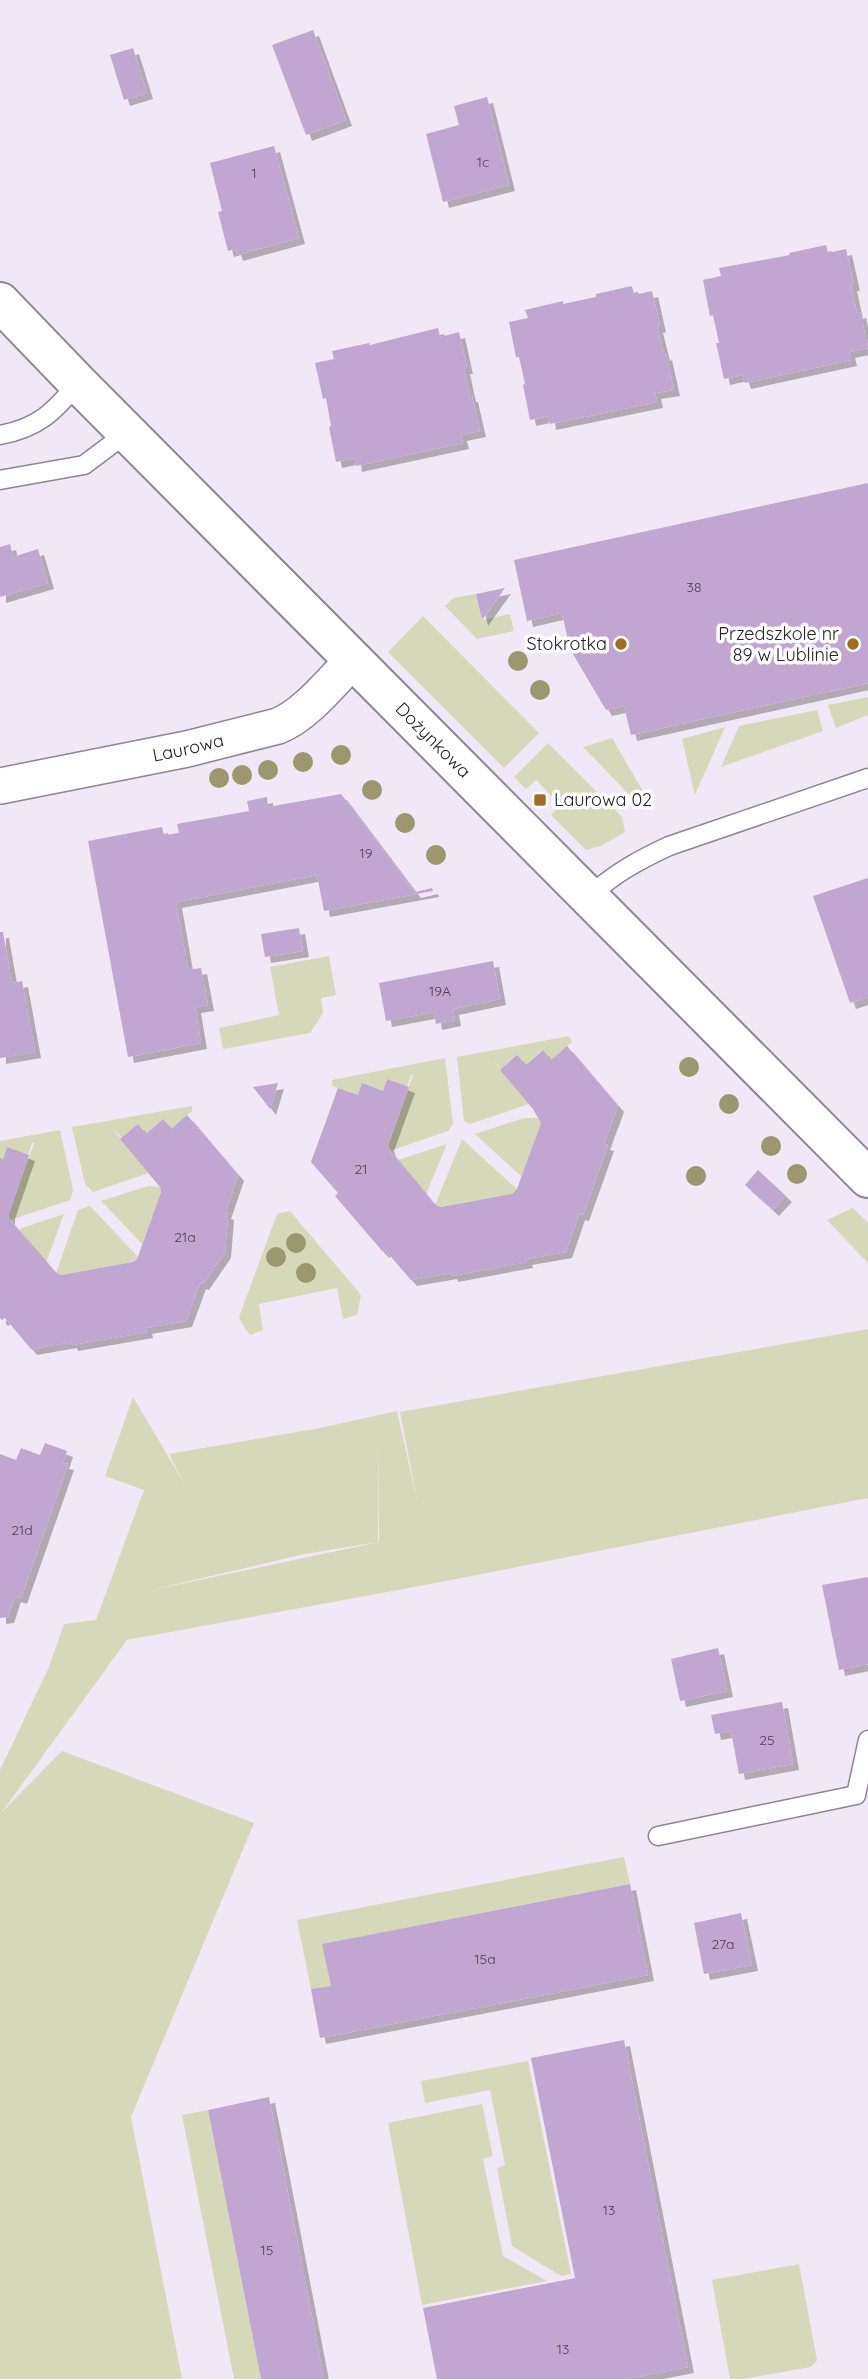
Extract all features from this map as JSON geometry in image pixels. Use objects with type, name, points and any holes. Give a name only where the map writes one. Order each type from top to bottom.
[{"type":"street","name":"Dożynkowa","points":[[0,302],[868,1178]]},
{"type":"street","name":"Laurowa","points":[[0,786],[187,749],[278,726],[288,722],[353,660]]},
{"type":"lane","points":[[0,435],[17,432],[52,413],[78,383]]},
{"type":"lane","points":[[0,480],[83,465],[125,431]]},
{"type":"lane","points":[[589,897],[609,878],[668,846],[868,778]]},
{"type":"lane","points":[[658,1836],[856,1795],[868,1740]]},
{"type":"green space","points":[[476,594],[482,620],[510,614],[514,631],[477,639],[445,606],[453,598]]},
{"type":"green space","points":[[423,616],[539,733],[504,768],[388,652]]},
{"type":"green space","points":[[868,697],[868,715],[836,728],[828,705]]},
{"type":"green space","points":[[817,710],[823,731],[721,767],[739,726]]},
{"type":"green space","points":[[725,727],[695,795],[682,739]]},
{"type":"green space","points":[[612,738],[644,793],[636,802],[583,747]]},
{"type":"green space","points":[[548,743],[622,817],[625,832],[601,846],[586,850],[551,815],[560,805],[536,780],[526,789],[514,777]]},
{"type":"green space","points":[[329,956],[336,995],[321,998],[323,1013],[310,1033],[223,1049],[219,1028],[279,1015],[270,967]]},
{"type":"green space","points":[[569,1036],[572,1042],[551,1060],[542,1050],[526,1065],[501,1069],[492,1059],[529,1104],[470,1124],[464,1121],[457,1057]]},
{"type":"green space","points":[[445,1058],[453,1124],[448,1131],[390,1151],[388,1145],[413,1075],[407,1087],[387,1079],[383,1091],[358,1095],[332,1086],[332,1080]]},
{"type":"green space","points":[[192,1106],[192,1111],[171,1129],[162,1120],[146,1134],[138,1124],[122,1138],[112,1128],[149,1173],[93,1192],[85,1184],[72,1127]]},
{"type":"green space","points":[[524,1118],[540,1118],[541,1123],[522,1177],[475,1134]]},
{"type":"green space","points":[[60,1130],[73,1190],[70,1200],[10,1220],[9,1213],[34,1143],[28,1155],[7,1148],[3,1159],[0,1158],[0,1141]]},
{"type":"green space","points":[[462,1139],[517,1189],[512,1194],[441,1207],[435,1205]]},
{"type":"green space","points":[[447,1144],[426,1194],[398,1160]]},
{"type":"green space","points":[[148,1186],[160,1187],[161,1192],[142,1244],[101,1201]]},
{"type":"green space","points":[[90,1206],[138,1257],[133,1262],[61,1275],[56,1273],[78,1210]]},
{"type":"green space","points":[[853,1208],[868,1223],[868,1263],[827,1220]]},
{"type":"green space","points":[[290,1211],[361,1295],[357,1315],[343,1319],[337,1288],[259,1304],[263,1330],[250,1335],[239,1317],[277,1214]]},
{"type":"green space","points":[[64,1214],[46,1263],[19,1229]]},
{"type":"green space","points":[[868,1329],[868,1498],[436,1583],[127,1640],[2,1812],[62,1751],[254,1823],[131,2117],[182,2379],[0,2379],[0,1770],[49,1667],[64,1624],[96,1620],[144,1490],[105,1476],[133,1397],[184,1483],[169,1454],[320,1428],[397,1411],[418,1505],[400,1412]],"holes":[[[378,1442],[379,1542],[147,1591],[305,1554],[378,1542]]]},
{"type":"green space","points":[[624,1857],[630,1884],[323,1944],[331,1986],[311,1989],[297,1920]]},
{"type":"green space","points":[[528,2061],[571,2274],[561,2276],[512,2246],[497,2168],[505,2165],[490,2090],[425,2103],[421,2081]]},
{"type":"green space","points":[[482,2104],[493,2156],[483,2159],[503,2256],[547,2281],[422,2305],[388,2123]]},
{"type":"green space","points":[[208,2110],[261,2379],[234,2379],[182,2115]]},
{"type":"green space","points":[[799,2264],[817,2360],[811,2367],[730,2379],[712,2280]]},
{"type":"building","points":[[313,30],[346,120],[306,135],[272,45]]},
{"type":"building","points":[[133,48],[147,93],[124,100],[110,55]]},
{"type":"building","points":[[487,97],[509,185],[443,202],[426,134],[459,125],[454,106]]},
{"type":"building","points":[[274,146],[299,238],[237,255],[235,249],[228,251],[218,212],[222,211],[210,163]]},
{"type":"building","points":[[826,245],[828,253],[846,249],[857,313],[860,312],[868,348],[849,352],[851,360],[745,383],[742,375],[724,379],[716,343],[719,343],[703,280],[721,276],[719,268],[790,255],[789,253]]},
{"type":"building","points":[[632,286],[634,295],[652,291],[660,326],[657,327],[674,390],[655,393],[657,402],[550,424],[549,416],[530,420],[523,385],[525,384],[509,322],[528,318],[525,310],[596,297],[596,294]]},
{"type":"building","points":[[438,328],[440,337],[459,332],[467,368],[464,368],[480,431],[461,435],[463,443],[356,466],[355,458],[336,462],[326,398],[323,399],[315,363],[334,359],[332,351],[369,343],[370,345]]},
{"type":"building","points":[[868,483],[868,683],[631,735],[624,706],[606,710],[570,649],[562,613],[527,621],[514,560]]},
{"type":"building","points":[[10,544],[13,557],[38,549],[48,583],[0,597],[0,547]]},
{"type":"building","points":[[505,588],[482,620],[476,594]]},
{"type":"building","points":[[341,794],[415,892],[432,888],[433,891],[324,911],[317,875],[176,902],[188,970],[201,968],[208,1005],[195,1007],[201,1043],[128,1057],[88,841],[162,827],[164,835],[179,833],[177,824],[249,811],[247,801],[267,797],[268,807]]},
{"type":"building","points":[[868,878],[868,997],[850,1003],[813,896]]},
{"type":"building","points":[[299,928],[303,951],[265,957],[261,934]]},
{"type":"building","points":[[0,932],[3,932],[12,983],[22,981],[35,1052],[0,1058]]},
{"type":"building","points":[[493,961],[500,999],[453,1009],[455,1020],[436,1024],[434,1012],[386,1021],[379,983]]},
{"type":"building","points":[[567,1046],[618,1106],[604,1144],[608,1145],[583,1215],[579,1214],[566,1252],[452,1276],[451,1273],[411,1280],[335,1196],[338,1193],[311,1162],[338,1088],[358,1095],[362,1083],[383,1091],[387,1079],[409,1087],[388,1145],[390,1151],[435,1205],[441,1207],[512,1194],[517,1189],[541,1123],[533,1109],[500,1070],[517,1055],[526,1065],[543,1050],[551,1060]]},
{"type":"building","points":[[278,1083],[270,1109],[253,1087]]},
{"type":"building","points":[[187,1115],[238,1175],[225,1213],[228,1214],[225,1252],[203,1284],[200,1283],[186,1321],[146,1328],[147,1332],[31,1349],[5,1318],[0,1318],[0,1158],[3,1159],[7,1147],[29,1155],[9,1219],[56,1273],[61,1275],[133,1262],[137,1259],[161,1192],[160,1187],[120,1139],[138,1124],[146,1134],[163,1119],[171,1129]]},
{"type":"building","points":[[758,1170],[786,1196],[773,1210],[745,1185]]},
{"type":"building","points":[[45,1443],[67,1451],[63,1463],[68,1464],[21,1598],[15,1596],[8,1617],[0,1618],[0,1454],[16,1460],[21,1448],[40,1455]]},
{"type":"building","points":[[868,1577],[868,1664],[839,1670],[822,1585]]},
{"type":"building","points":[[718,1648],[727,1691],[680,1701],[671,1659]]},
{"type":"building","points":[[782,1702],[793,1764],[739,1774],[731,1731],[715,1734],[711,1715]]},
{"type":"building","points":[[630,1884],[648,1975],[320,2038],[311,1989],[331,1986],[322,1944]]},
{"type":"building","points":[[741,1913],[752,1965],[704,1974],[694,1923]]},
{"type":"building","points":[[624,2040],[688,2367],[627,2379],[437,2379],[423,2308],[575,2278],[531,2058]]},
{"type":"building","points":[[269,2097],[324,2379],[261,2379],[208,2110]]},
{"type":"place","name":"Stokrotka","points":[[621,644]]},
{"type":"place","name":"Przedszkole nr 89 w Lublinie","points":[[853,644]]},
{"type":"place","name":"Laurowa 02","points":[[540,800]]}]
